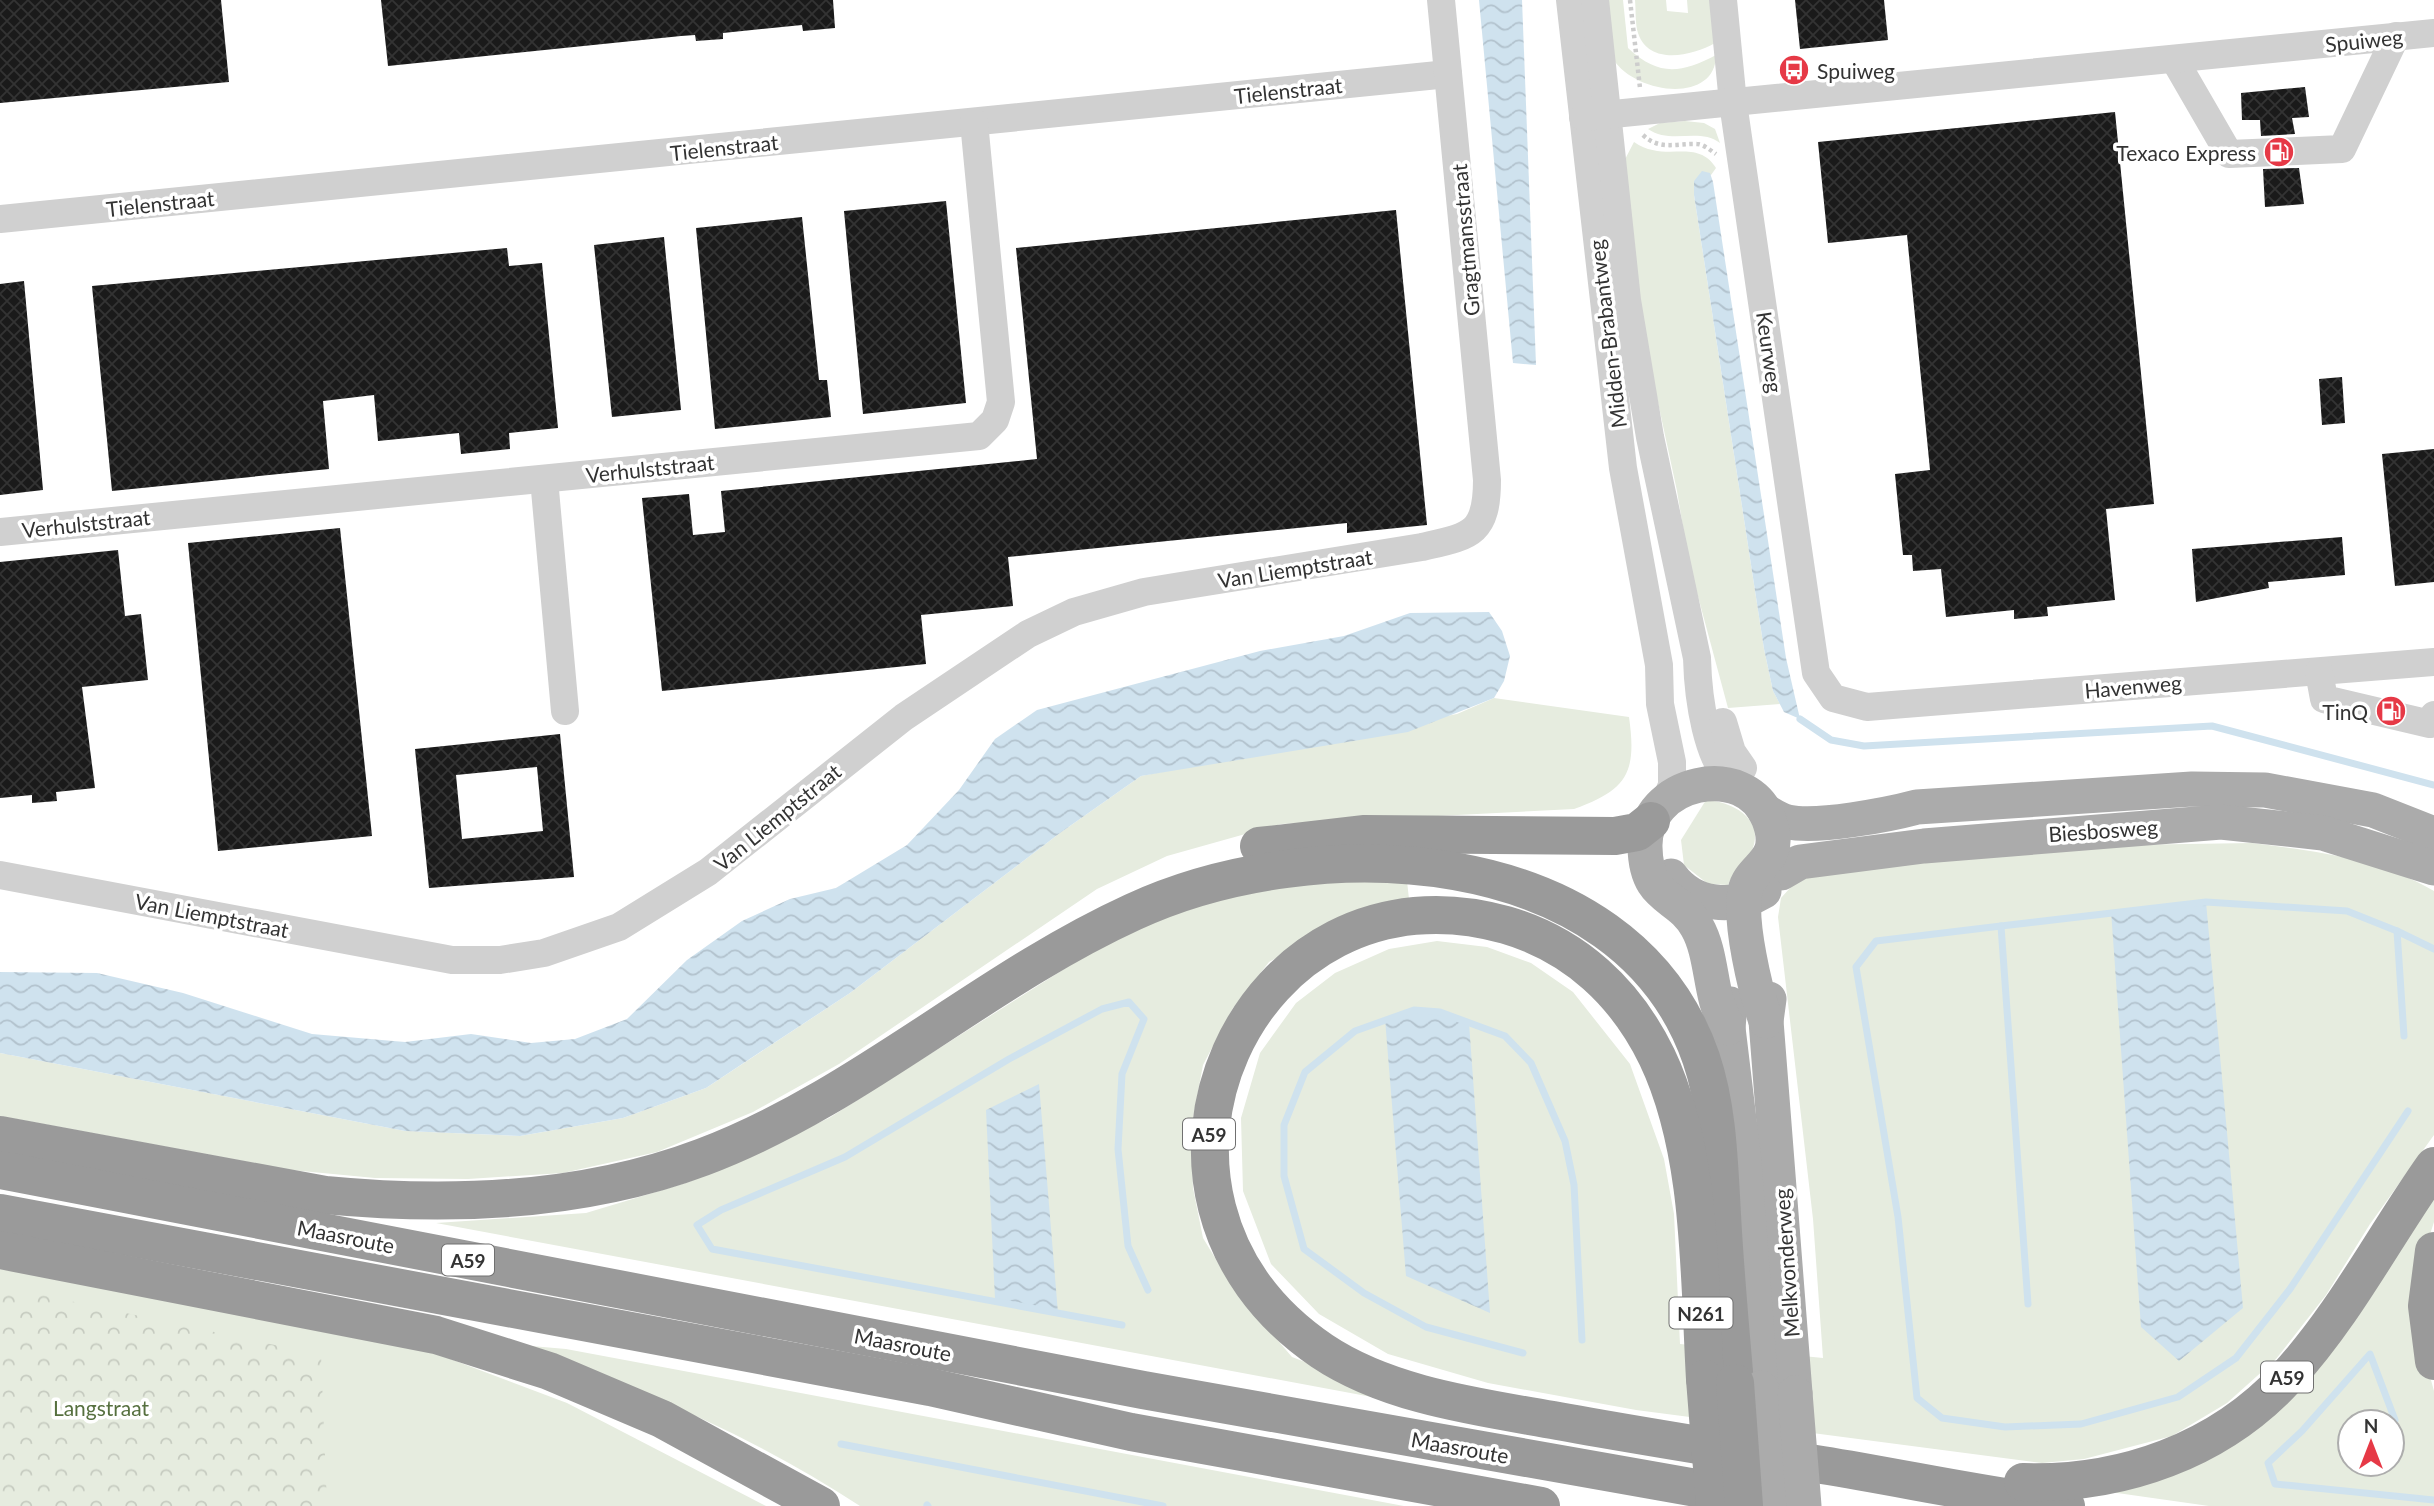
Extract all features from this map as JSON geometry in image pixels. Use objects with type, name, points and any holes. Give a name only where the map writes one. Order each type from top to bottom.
[{"type":"highway","points":[[971,1004],[1028,954],[1086,915],[1156,878],[1227,853],[1299,839],[1365,834],[1615,836],[1637,832],[1668,803]]},
{"type":"highway","points":[[0,1135],[325,1195],[426,1202],[548,1194],[667,1169],[755,1136],[843,1089],[971,1004],[1132,912],[1199,886],[1276,869],[1350,863],[1435,869],[1490,880],[1564,906],[1616,937],[1655,974],[1673,1001],[1701,1059],[1718,1149],[1734,1383]]},
{"type":"highway","name":"A59","points":[[1697,1247],[1685,1145],[1675,1103],[1658,1058],[1639,1023],[1618,995],[1585,963],[1526,931],[1490,921],[1436,916],[1392,920],[1338,939],[1292,970],[1270,990],[1249,1018],[1223,1069],[1212,1108],[1208,1149],[1210,1176],[1225,1234],[1251,1286],[1286,1324],[1327,1354],[1394,1384],[1437,1397],[1686,1444],[2066,1506]]},
{"type":"highway","name":"A59","points":[[1869,1472],[1968,1481],[2059,1483],[2119,1474],[2150,1466],[2202,1442],[2256,1407],[2287,1377],[2316,1340],[2434,1166]]},
{"type":"highway","name":"Maasroute","points":[[0,1170],[1143,1390],[1671,1485],[1806,1506]]},
{"type":"highway","name":"Maasroute","points":[[0,1213],[930,1387],[1131,1432],[1541,1506]]},
{"type":"highway","name":"N261","points":[[1697,1247],[1734,1383],[1744,1506]]},
{"type":"highway","points":[[0,1250],[436,1335],[549,1371],[662,1419],[821,1506]]},
{"type":"highway","points":[[2434,1251],[2427,1306],[2434,1361]]},
{"type":"highway","name":"N261","points":[[1715,1506],[1734,1383]]},
{"type":"main road","points":[[1740,778],[1778,811],[1789,851],[1763,889],[1723,904],[1695,908],[1660,893],[1651,880],[1644,845],[1668,803],[1705,783],[1740,778]]},
{"type":"main road","name":"Biesbosweg","points":[[1778,811],[1892,814],[1917,807],[2192,789],[2266,790],[2373,810],[2434,834]]},
{"type":"main road","points":[[1668,803],[1686,803],[1665,831],[1663,851],[1672,878],[1688,893],[1695,908]]},
{"type":"main road","points":[[1763,889],[1748,882],[1764,867],[1772,846],[1772,832],[1778,811]]},
{"type":"main road","name":"Biesbosweg","points":[[1763,889],[1800,862],[1924,846],[2221,822],[2323,833],[2396,854],[2431,871]]},
{"type":"main road","name":"Melkvonderweg","points":[[1763,889],[1757,996],[1766,1021],[1806,1506]]},
{"type":"main road","name":"Melkvonderweg","points":[[1695,908],[1717,1003],[1728,1028],[1744,1161],[1734,1383],[1770,1506]]},
{"type":"street","name":"Gragtmansstraat","points":[[1441,0],[1487,480]]},
{"type":"street","name":"Midden-Brabantweg","points":[[1570,0],[1596,116],[1650,438],[1697,658],[1713,687],[1740,778]]},
{"type":"street","name":"Midden-Brabantweg","points":[[1595,0],[1596,116],[1623,468],[1660,665],[1673,700],[1668,803]]},
{"type":"street","name":"Keurweg","points":[[1723,0],[1733,103],[1816,673],[1833,698]]},
{"type":"street","name":"Spuiweg","points":[[1596,116],[2434,33]]},
{"type":"street","points":[[2174,58],[2229,154],[2342,149],[2396,36]]},
{"type":"street","name":"Tielenstraat","points":[[0,219],[1448,74]]},
{"type":"street","name":"Verhulststraat","points":[[0,532],[979,436],[995,420],[1001,402],[974,122]]},
{"type":"street","points":[[544,479],[565,710]]},
{"type":"street","name":"Van Liemptstraat","points":[[0,875],[452,960],[500,960],[544,953],[619,927],[678,892],[708,872],[885,730],[1028,634],[1074,612],[1144,592],[1457,539],[1479,526],[1487,508],[1487,480]]},
{"type":"street","name":"Havenweg","points":[[1833,698],[1867,707],[2434,662]]},
{"type":"street","points":[[2319,671],[2324,699],[2430,724],[2434,715]]},
{"type":"green space","points":[[1603,0],[1623,0],[1628,48],[1649,64],[1660,68],[1680,69],[1716,55],[1713,71],[1703,81],[1689,87],[1673,89],[1639,80],[1624,71],[1610,53]]},
{"type":"green space","points":[[1635,0],[1666,0],[1667,11],[1688,13],[1687,0],[1711,0],[1715,43],[1683,54],[1661,54],[1651,50],[1638,33]]},
{"type":"green space","points":[[1660,123],[1704,123],[1715,129],[1720,143],[1703,136],[1666,136],[1648,129]]},
{"type":"green space","points":[[1634,142],[1657,151],[1699,154],[1716,168],[1711,175],[1694,181],[1694,195],[1764,649],[1773,691],[1780,704],[1728,708],[1689,563],[1677,491],[1644,337],[1621,167]]},
{"type":"green space","points":[[1494,698],[1629,717],[1631,752],[1624,777],[1606,794],[1574,809],[1281,824],[1167,856],[1097,889],[839,1064],[753,1112],[657,1152],[563,1173],[468,1179],[375,1178],[291,1170],[0,1116],[0,1053],[405,1131],[520,1136],[623,1118],[706,1088],[850,993],[1060,833],[1141,776],[1457,714]]},
{"type":"green space","points":[[1706,800],[1717,801],[1737,809],[1751,822],[1755,831],[1751,853],[1728,885],[1708,884],[1684,865],[1681,840]]},
{"type":"green space","points":[[2252,843],[2369,863],[2434,891],[2434,1135],[2370,1224],[2326,1295],[2276,1359],[2227,1403],[2172,1436],[2084,1459],[2042,1463],[1636,1410],[1488,1383],[1388,1354],[1319,1314],[1271,1264],[1243,1191],[1241,1118],[1260,1053],[1296,1003],[1335,973],[1389,949],[1437,941],[1487,947],[1531,963],[1573,992],[1630,1064],[1664,1159],[1674,1214],[1680,1344],[1823,1358],[1813,1219],[1778,917],[1781,898],[1799,878],[1885,861],[2123,845]]},
{"type":"green space","points":[[1269,880],[1407,881],[1409,899],[1352,915],[1269,962],[1233,1008],[1203,1065],[1191,1129],[1193,1188],[1203,1238],[1234,1289],[1292,1357],[1420,1406],[436,1223],[586,1213],[689,1182],[829,1118],[1140,921]]},
{"type":"green space","points":[[2434,1179],[2434,1222],[2420,1265],[2423,1351],[2434,1391],[2434,1506],[2209,1506],[2089,1489],[2193,1458]]},
{"type":"green space","points":[[0,1253],[432,1352],[567,1403],[766,1506],[0,1506]]},
{"type":"green space","name":"Langstraat","points":[[0,1286],[321,1355],[327,1506],[0,1506]]},
{"type":"green space","points":[[520,1345],[566,1349],[1404,1506],[860,1506],[779,1457],[694,1415],[608,1378]]},
{"type":"water","points":[[1479,0],[1522,0],[1536,365],[1513,363]]},
{"type":"water","points":[[1702,171],[1710,173],[1713,182],[1786,658],[1800,719],[1784,712],[1773,691],[1764,649],[1694,195],[1694,181]]},
{"type":"water","points":[[1489,612],[1502,631],[1510,656],[1504,681],[1494,698],[1408,732],[1141,776],[1060,833],[850,993],[706,1088],[623,1118],[520,1136],[405,1131],[0,1053],[0,972],[97,973],[183,993],[312,1034],[405,1042],[471,1034],[531,1043],[575,1039],[627,1019],[687,960],[742,921],[790,899],[836,888],[907,845],[959,790],[995,739],[1037,710],[1260,651],[1344,636],[1410,613]]},
{"type":"water","points":[[2206,902],[2243,1308],[2179,1361],[2141,1327],[2111,911]]},
{"type":"water","points":[[1414,1010],[1440,1012],[1469,1023],[1490,1313],[1406,1276],[1385,1019]]},
{"type":"water","points":[[1039,1084],[1058,1313],[995,1299],[986,1110]]},
{"type":"building","points":[[0,0],[221,0],[229,82],[0,103]]},
{"type":"building","points":[[381,0],[833,0],[835,28],[803,31],[802,25],[723,33],[723,39],[696,41],[695,35],[681,36],[388,66]]},
{"type":"building","points":[[1795,0],[1884,0],[1888,40],[1800,49]]},
{"type":"building","points":[[2305,87],[2309,117],[2292,118],[2295,134],[2261,136],[2260,120],[2242,120],[2241,93]]},
{"type":"building","points":[[2115,112],[2154,504],[2106,509],[2115,600],[2047,607],[2048,616],[2014,619],[2014,610],[1946,617],[1941,569],[1913,571],[1912,555],[1903,555],[1901,536],[1895,474],[1930,470],[1907,235],[1828,243],[1818,142]]},
{"type":"building","points":[[2299,168],[2304,204],[2265,207],[2263,169]]},
{"type":"building","points":[[946,201],[966,403],[863,414],[844,211]]},
{"type":"building","points":[[1396,210],[1427,525],[1347,533],[1347,523],[1008,557],[1013,606],[921,615],[926,664],[662,691],[642,498],[689,494],[693,535],[725,532],[721,491],[1037,459],[1016,248]]},
{"type":"building","points":[[802,217],[819,380],[827,380],[831,417],[715,429],[696,228]]},
{"type":"building","points":[[664,237],[681,410],[612,417],[594,245]]},
{"type":"building","points":[[507,248],[509,266],[542,263],[558,428],[509,433],[510,449],[461,454],[459,433],[378,441],[374,395],[323,401],[329,469],[112,491],[92,286]]},
{"type":"building","points":[[24,281],[43,490],[0,495],[0,284]]},
{"type":"building","points":[[2342,377],[2345,423],[2322,425],[2319,379]]},
{"type":"building","points":[[2434,449],[2434,582],[2395,586],[2382,454]]},
{"type":"building","points":[[340,528],[372,836],[218,851],[188,543]]},
{"type":"building","points":[[2342,537],[2345,575],[2268,582],[2269,588],[2196,602],[2192,549]]},
{"type":"building","points":[[118,550],[125,616],[141,614],[148,680],[82,687],[95,788],[56,792],[57,801],[32,803],[32,795],[0,798],[0,562]]},
{"type":"building","points":[[560,734],[574,877],[429,888],[415,749]],"holes":[[[537,767],[543,831],[462,839],[456,775]]]},
{"type":"waterway","points":[[1800,719],[1831,740],[1864,746],[2212,726],[2434,785]]},
{"type":"waterway","points":[[2001,926],[2206,902],[2347,911],[2397,931],[2404,1036]]},
{"type":"waterway","points":[[2028,1304],[2001,926],[1876,941],[1856,967],[1898,1217],[1917,1398],[1942,1418],[2005,1427],[2081,1424],[2178,1397],[2236,1358],[2290,1289],[2408,1111]]},
{"type":"waterway","points":[[2397,931],[2434,949]]},
{"type":"waterway","points":[[1122,1325],[712,1249],[697,1225],[721,1210],[845,1157],[1009,1059],[1102,1009],[1129,1002],[1144,1019],[1122,1074],[1118,1149],[1128,1246],[1148,1290]]},
{"type":"waterway","points":[[1523,1353],[1426,1327],[1364,1293],[1304,1249],[1284,1176],[1284,1125],[1305,1072],[1355,1031],[1414,1010],[1440,1012],[1505,1036],[1531,1063],[1565,1141],[1574,1185],[1582,1340]]},
{"type":"waterway","points":[[2390,1408],[2370,1354],[2302,1431],[2268,1463],[2275,1484],[2434,1500]]},
{"type":"waterway","points":[[841,1444],[1163,1506]]},
{"type":"place","name":"Spuiweg","points":[[1794,70]]},
{"type":"place","name":"Texaco Express","points":[[2279,152]]},
{"type":"place","name":"TinQ","points":[[2391,711]]}]
